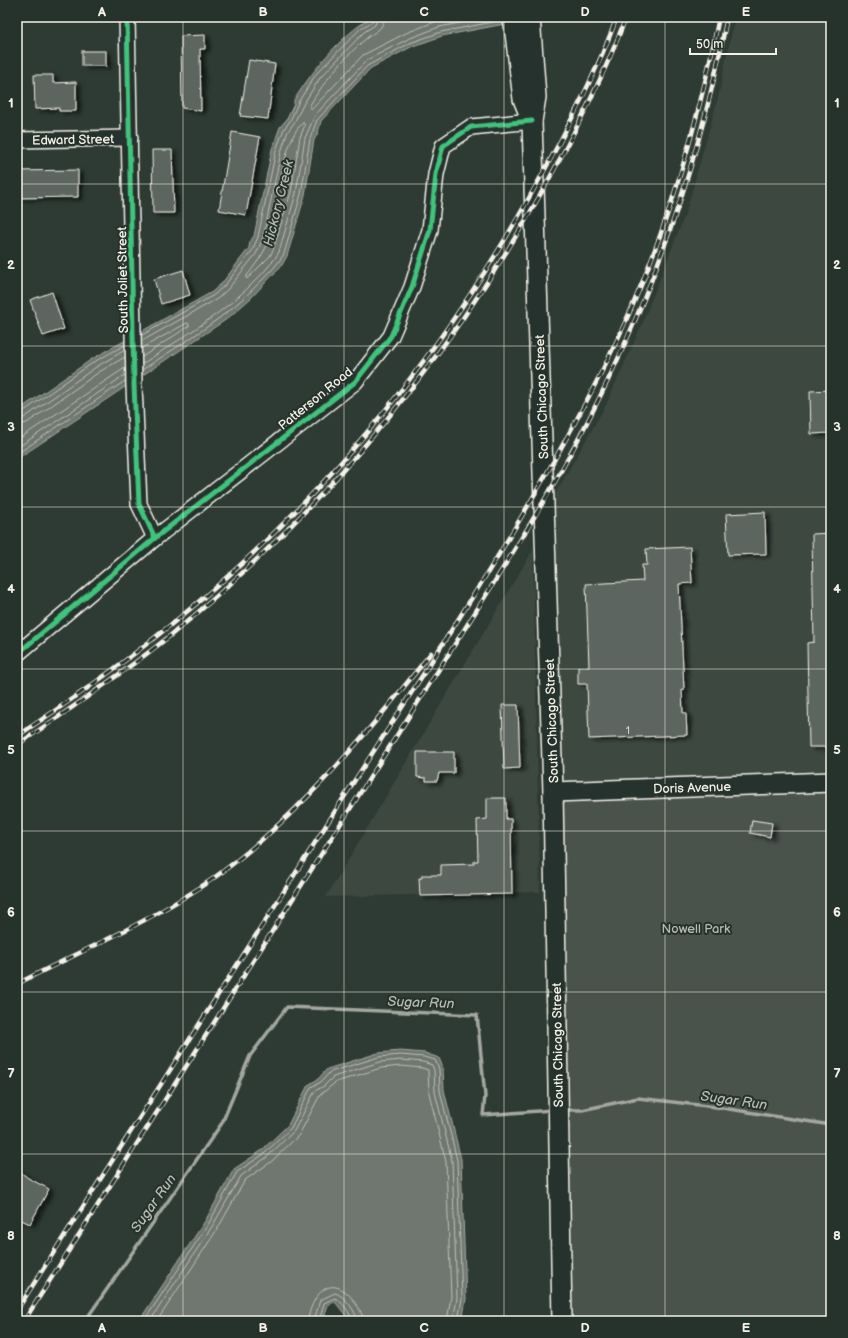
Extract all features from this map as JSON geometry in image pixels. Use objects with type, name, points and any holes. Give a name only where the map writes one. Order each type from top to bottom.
[{"type":"main road","name":"South Chicago Street","points":[[513,17],[526,53],[536,97],[532,121],[553,792],[562,1321]]},
{"type":"main road","name":"South Chicago Street","points":[[526,53],[530,17]]},
{"type":"main road","name":"Doris Avenue","points":[[553,792],[831,782]]},
{"type":"street","name":"South Joliet Street","points":[[127,17],[134,386],[139,504],[155,538]]},
{"type":"street","name":"Patterson Road","points":[[17,654],[155,538],[355,382],[391,336],[412,287],[430,230],[436,174],[443,146],[471,127],[532,121]]},
{"type":"street","name":"Edward Street","points":[[17,140],[130,138]]},
{"type":"shaded area","points":[[735,17],[831,17],[831,775],[559,785],[549,505],[606,405],[643,322],[686,212],[718,98]]},
{"type":"shaded area","points":[[533,550],[540,892],[326,897]]},
{"type":"green space","name":"Nowell Park","points":[[831,788],[831,1321],[569,1321],[559,797]]},
{"type":"water","name":"Hickory Creek","points":[[372,17],[567,17],[510,23],[442,36],[411,47],[371,68],[321,121],[318,133],[314,140],[305,195],[287,256],[282,265],[251,298],[227,319],[17,459],[17,411],[92,359],[212,292],[222,283],[249,248],[250,241],[254,236],[272,149],[280,127],[287,119],[294,104],[294,100],[328,54],[349,34]]},
{"type":"water","points":[[400,1051],[425,1053],[439,1058],[443,1068],[444,1090],[461,1159],[466,1299],[462,1321],[350,1321],[335,1302],[328,1305],[323,1321],[139,1321],[205,1221],[234,1169],[261,1151],[288,1125],[308,1085],[318,1079],[327,1069],[378,1053]]},
{"type":"building","points":[[205,35],[205,49],[200,49],[201,111],[182,108],[181,36]]},
{"type":"building","points":[[82,51],[106,51],[106,66],[82,66]]},
{"type":"building","points":[[249,60],[275,64],[268,119],[240,116]]},
{"type":"building","points":[[34,75],[53,75],[53,83],[76,82],[76,111],[59,111],[59,108],[35,109]]},
{"type":"building","points":[[232,132],[260,137],[246,215],[219,210]]},
{"type":"building","points":[[152,150],[172,150],[174,213],[153,213]]},
{"type":"building","points":[[78,170],[78,197],[17,198],[17,171]]},
{"type":"building","points":[[183,270],[190,295],[161,304],[154,279]]},
{"type":"building","points":[[52,292],[64,329],[43,336],[30,300]]},
{"type":"building","points":[[831,390],[831,433],[811,434],[810,391]]},
{"type":"building","points":[[765,512],[766,554],[728,555],[726,514]]},
{"type":"building","points":[[831,533],[831,747],[809,747],[807,643],[814,642],[812,534]]},
{"type":"building","points":[[690,547],[692,583],[679,584],[684,690],[682,690],[683,713],[686,713],[687,735],[589,739],[587,684],[578,684],[578,667],[589,667],[586,584],[643,581],[642,565],[647,565],[646,549]]},
{"type":"building","points":[[502,705],[518,705],[520,768],[504,769]]},
{"type":"building","points":[[417,752],[454,752],[454,773],[439,773],[437,781],[426,781],[426,778],[417,777]]},
{"type":"building","points":[[487,798],[506,798],[506,819],[511,819],[512,894],[420,896],[419,878],[422,878],[422,875],[441,875],[441,865],[474,864],[474,861],[478,861],[477,820],[487,819]]},
{"type":"building","points":[[752,820],[772,823],[770,837],[750,833]]},
{"type":"building","points":[[17,1169],[28,1178],[49,1189],[30,1224],[17,1218]]},
{"type":"waterway","name":"Sugar Run","points":[[85,1321],[222,1123],[250,1056],[287,1007],[477,1015],[485,1096],[483,1115],[553,1110]]},
{"type":"waterway","name":"Sugar Run","points":[[563,1110],[582,1110],[638,1098],[716,1107],[831,1125]]},
{"type":"railway","points":[[17,736],[113,670],[223,581],[275,532],[325,480],[372,426],[417,370],[459,311],[498,251],[568,126],[599,61],[617,17]]},
{"type":"railway","points":[[17,745],[134,664],[225,589],[277,540],[326,489],[372,436],[417,381],[459,324],[498,265],[535,204],[596,89],[626,17]]},
{"type":"railway","points":[[17,1310],[486,576],[578,417],[625,322],[659,237],[687,150],[710,61],[719,17]]},
{"type":"railway","points":[[24,1321],[499,574],[534,518],[567,460],[595,408],[620,354],[665,245],[684,189],[700,132],[715,75],[727,17]]},
{"type":"railway","points":[[17,984],[165,909],[211,880],[242,856],[273,830],[329,774],[356,745],[431,653]]},
{"type":"cycle path","points":[[127,17],[134,385],[139,504],[155,538]]},
{"type":"cycle path","points":[[17,654],[155,538],[355,382],[391,336],[412,287],[430,230],[436,174],[443,146],[471,127],[532,121]]}]
